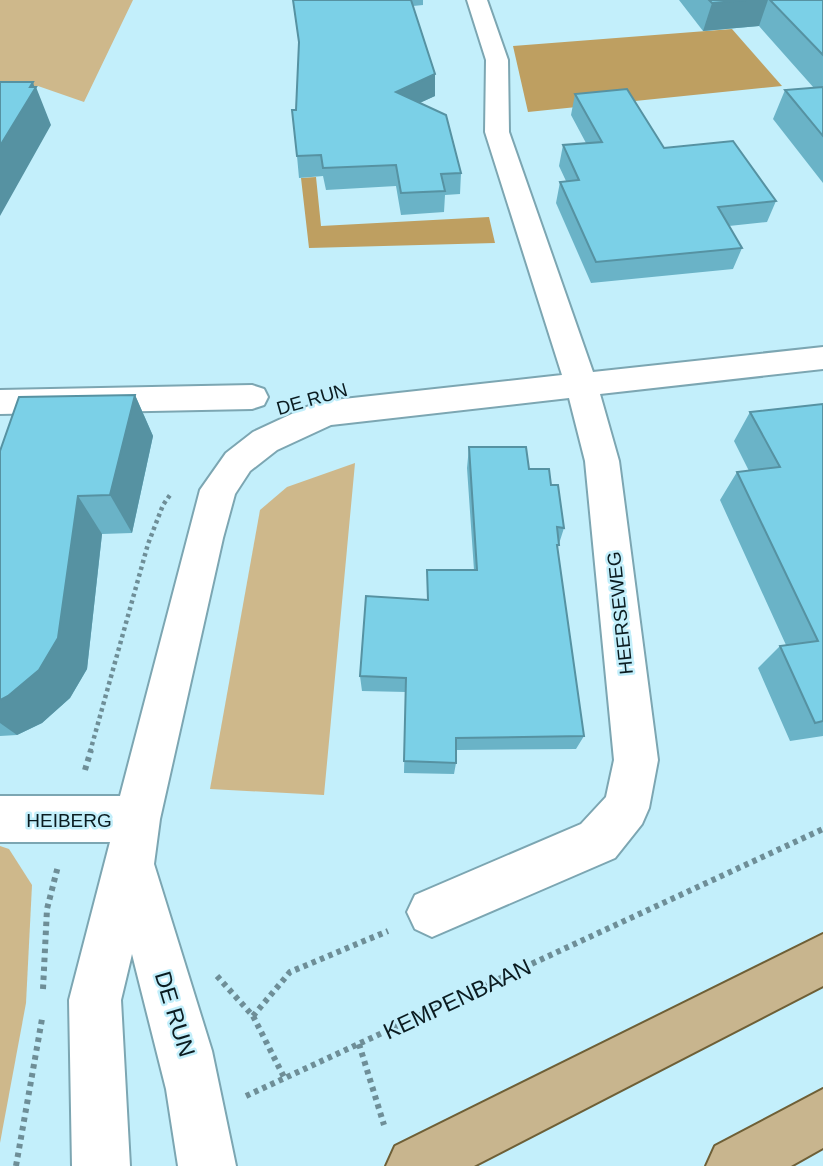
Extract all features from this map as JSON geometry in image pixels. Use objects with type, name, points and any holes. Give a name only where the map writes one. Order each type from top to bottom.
[{"type":"main road","points":[[400,1147],[823,959]]},
{"type":"main road","points":[[736,1166],[823,1117]]},
{"type":"street","name":"HEERSEWEG","points":[[432,912],[598,841],[626,808],[636,760],[602,461],[581,383],[497,132],[497,60],[477,0]]},
{"type":"street","name":"DE RUN","points":[[102,1166],[95,1000],[204,538],[218,490],[238,462],[265,441],[325,413],[823,358]]},
{"type":"street","points":[[0,402],[252,397]]},
{"type":"street","name":"HEIBERG","points":[[0,819],[71,820],[134,842]]},
{"type":"street","name":"DE RUN","points":[[134,842],[191,1067],[207,1166]]},
{"type":"path","points":[[71,820],[148,544],[163,505],[176,488]]},
{"type":"path","name":"KEMPENBAAN","points":[[201,1116],[823,829]]},
{"type":"path","points":[[285,1079],[253,1016],[290,972],[432,912]]},
{"type":"path","points":[[359,1044],[400,1147]]},
{"type":"shaded area","points":[[0,0],[133,0],[84,102],[38,86],[0,91]]},
{"type":"shaded area","points":[[732,29],[782,86],[528,112],[513,46]]},
{"type":"shaded area","points":[[316,177],[321,226],[489,217],[495,243],[309,248],[301,178]]},
{"type":"shaded area","points":[[355,463],[324,795],[210,789],[260,510],[287,487]]},
{"type":"shaded area","points":[[0,846],[9,849],[32,885],[26,1003],[0,1143]]},
{"type":"building","points":[[293,0],[411,0],[435,74],[396,92],[446,115],[461,173],[441,174],[445,191],[401,193],[396,165],[323,168],[321,155],[297,156],[292,110],[296,110],[299,42]]},
{"type":"building","points":[[709,0],[746,0],[712,3]]},
{"type":"building","points":[[770,0],[823,0],[823,55]]},
{"type":"building","points":[[0,82],[33,82],[30,87],[36,87],[0,146]]},
{"type":"building","points":[[823,87],[823,136],[785,90]]},
{"type":"building","points":[[627,89],[664,148],[733,141],[776,201],[718,207],[742,248],[596,262],[560,182],[579,180],[563,145],[602,142],[575,94]]},
{"type":"building","points":[[135,395],[110,495],[78,496],[58,638],[39,670],[0,700],[0,451],[19,397]]},
{"type":"building","points":[[823,404],[823,721],[815,723],[780,646],[818,641],[737,472],[780,467],[750,412]]},
{"type":"building","points":[[469,447],[526,447],[529,469],[549,469],[551,485],[558,485],[564,528],[557,527],[557,545],[584,736],[456,738],[456,763],[404,761],[406,678],[360,676],[366,596],[428,600],[427,570],[477,570]]}]
